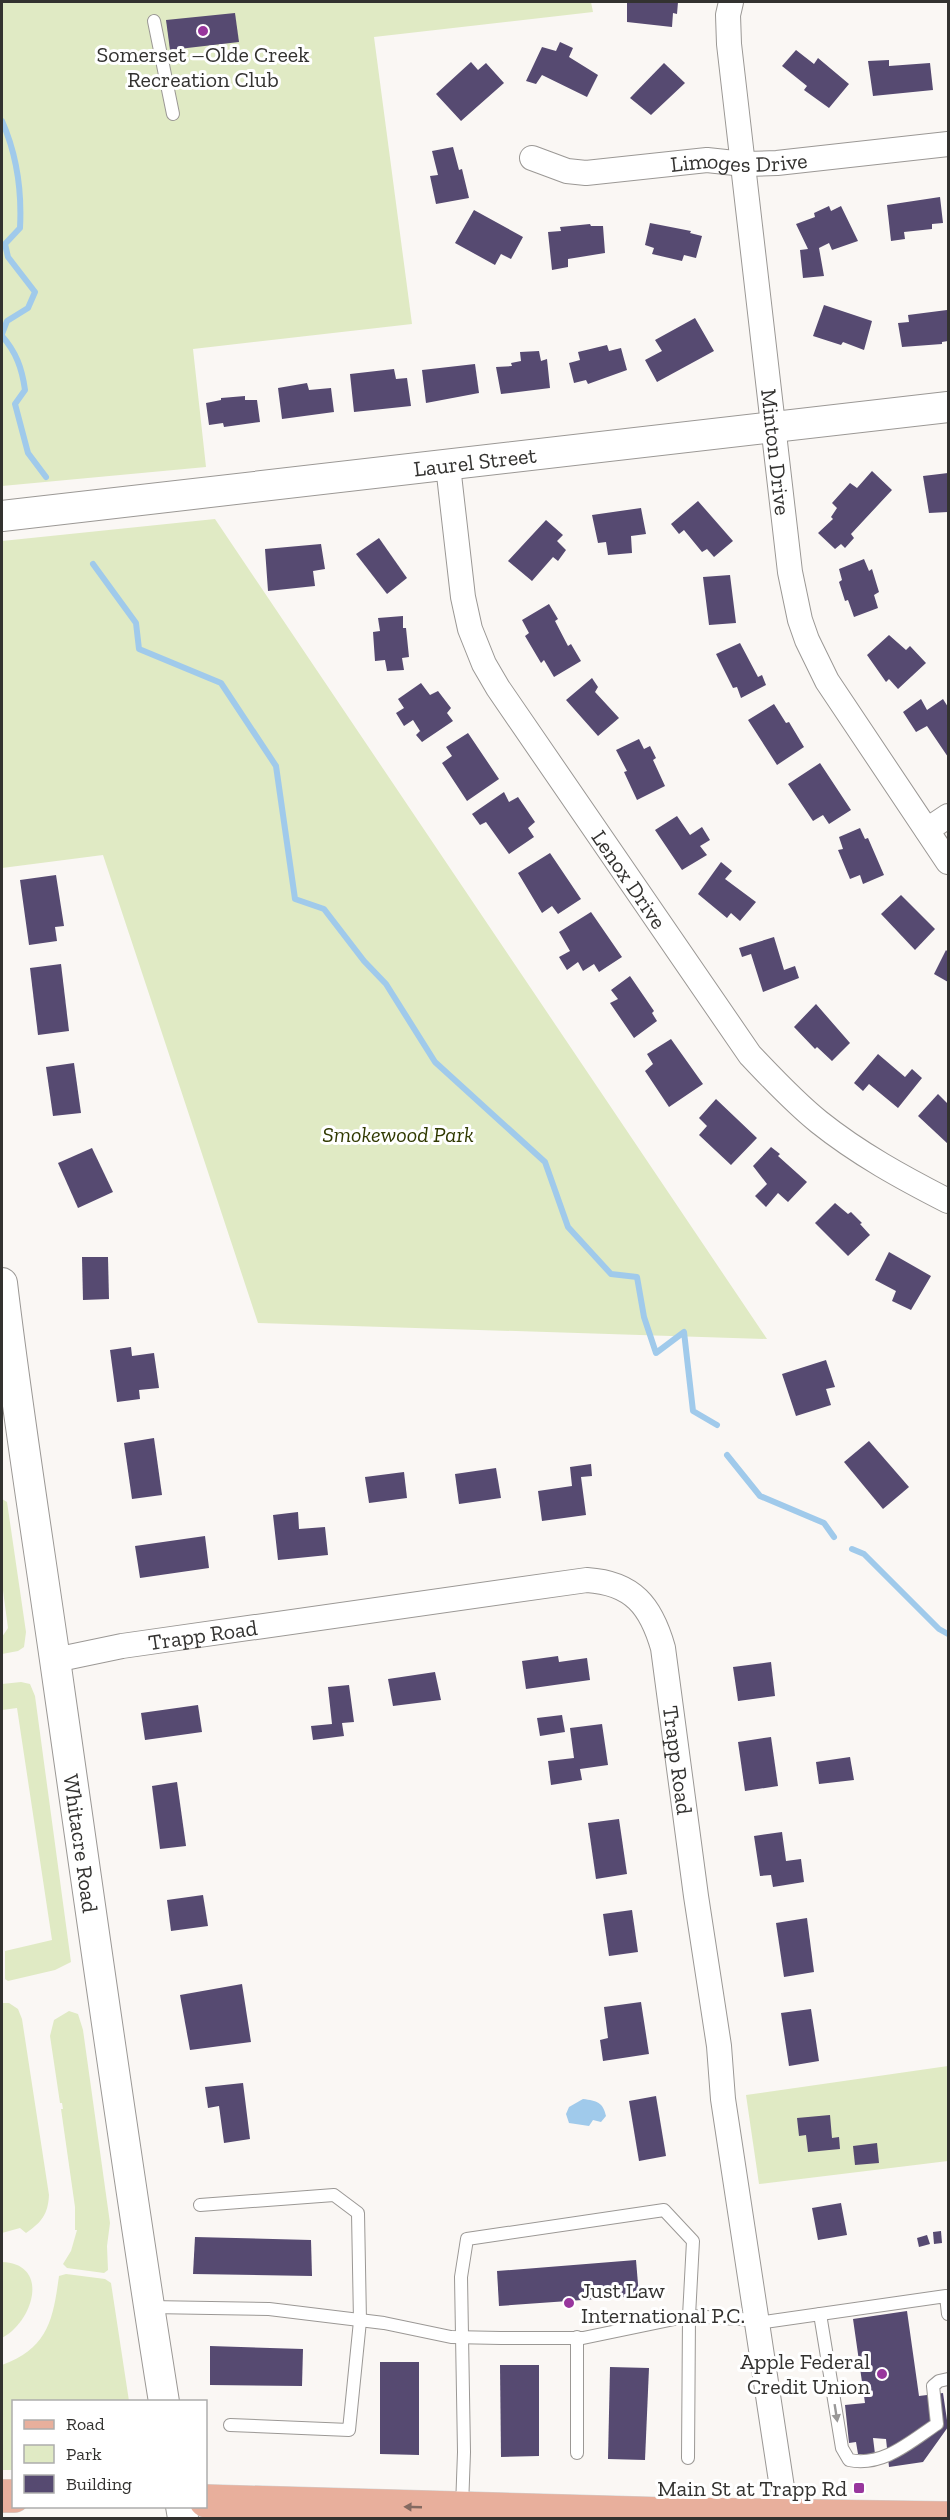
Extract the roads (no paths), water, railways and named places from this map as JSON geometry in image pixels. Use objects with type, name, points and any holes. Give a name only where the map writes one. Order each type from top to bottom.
[{"type":"main road","points":[[207,2501],[786,2514],[843,2518],[948,2518]]},
{"type":"street","name":"Minton Drive","points":[[731,2],[728,15],[729,44],[790,572],[798,612],[807,640],[826,681],[948,861]]},
{"type":"street","name":"Limoges Drive","points":[[532,158],[567,171],[586,173],[707,160],[744,164],[777,163],[948,144]]},
{"type":"street","name":"Laurel Street","points":[[2,516],[948,407]]},
{"type":"street","name":"Lenox Drive","points":[[448,466],[463,597],[470,629],[484,664],[498,688],[750,1055],[784,1091],[828,1128],[905,1179],[948,1201]]},
{"type":"street","points":[[927,830],[948,816]]},
{"type":"street","name":"Whitacre Road","points":[[2,1283],[26,1474],[164,2400]]},
{"type":"street","name":"Trapp Road","points":[[55,1660],[122,1646],[587,1580],[603,1581],[620,1586],[635,1596],[647,1609],[658,1631],[663,1648],[694,1885],[719,2046],[723,2099],[786,2514]]},
{"type":"lane","points":[[154,21],[173,114]]},
{"type":"lane","points":[[200,2205],[334,2195],[357,2213],[360,2320],[349,2430],[230,2425]]},
{"type":"lane","points":[[462,2508],[464,2452],[461,2277],[467,2239],[664,2210],[693,2241],[689,2316],[688,2458]]},
{"type":"lane","points":[[149,2307],[269,2309],[360,2320],[463,2337],[578,2337],[689,2316],[758,2321],[946,2296],[948,2314]]},
{"type":"lane","points":[[820,2314],[842,2448],[849,2460],[859,2462],[881,2460],[937,2424],[933,2386],[939,2381],[948,2379]]},
{"type":"lane","points":[[578,2337],[578,2453]]},
{"type":"water","points":[[583,2099],[601,2105],[606,2116],[601,2122],[593,2120],[589,2126],[569,2123],[566,2114],[569,2107]]},
{"type":"waterway","points":[[2,121],[15,160],[20,200],[20,228],[5,244],[8,257],[35,292],[28,308],[7,321],[2,334]]},
{"type":"waterway","points":[[2,336],[15,354],[22,375],[25,390],[15,404],[28,453],[46,477]]},
{"type":"waterway","points":[[93,564],[136,623],[139,649],[221,683],[276,766],[295,899],[324,909],[364,961],[386,984],[435,1062],[545,1162],[568,1227],[611,1274],[637,1277],[644,1317],[656,1353],[684,1332],[693,1411],[717,1425]]},
{"type":"waterway","points":[[727,1455],[760,1496],[824,1523],[834,1537]]},
{"type":"waterway","points":[[852,1549],[864,1554],[939,1629],[948,1634]]},
{"type":"place","name":"Somerset –Olde Creek Recreation Club","points":[[203,31]]},
{"type":"place","name":"Just Law International P.C.","points":[[569,2303]]},
{"type":"place","name":"Apple Federal Credit Union","points":[[882,2374]]},
{"type":"place","name":"Main St at Trapp Rd","points":[[859,2488]]},
{"type":"park label","name":"Smokewood Park","points":[[398,1134]]}]
